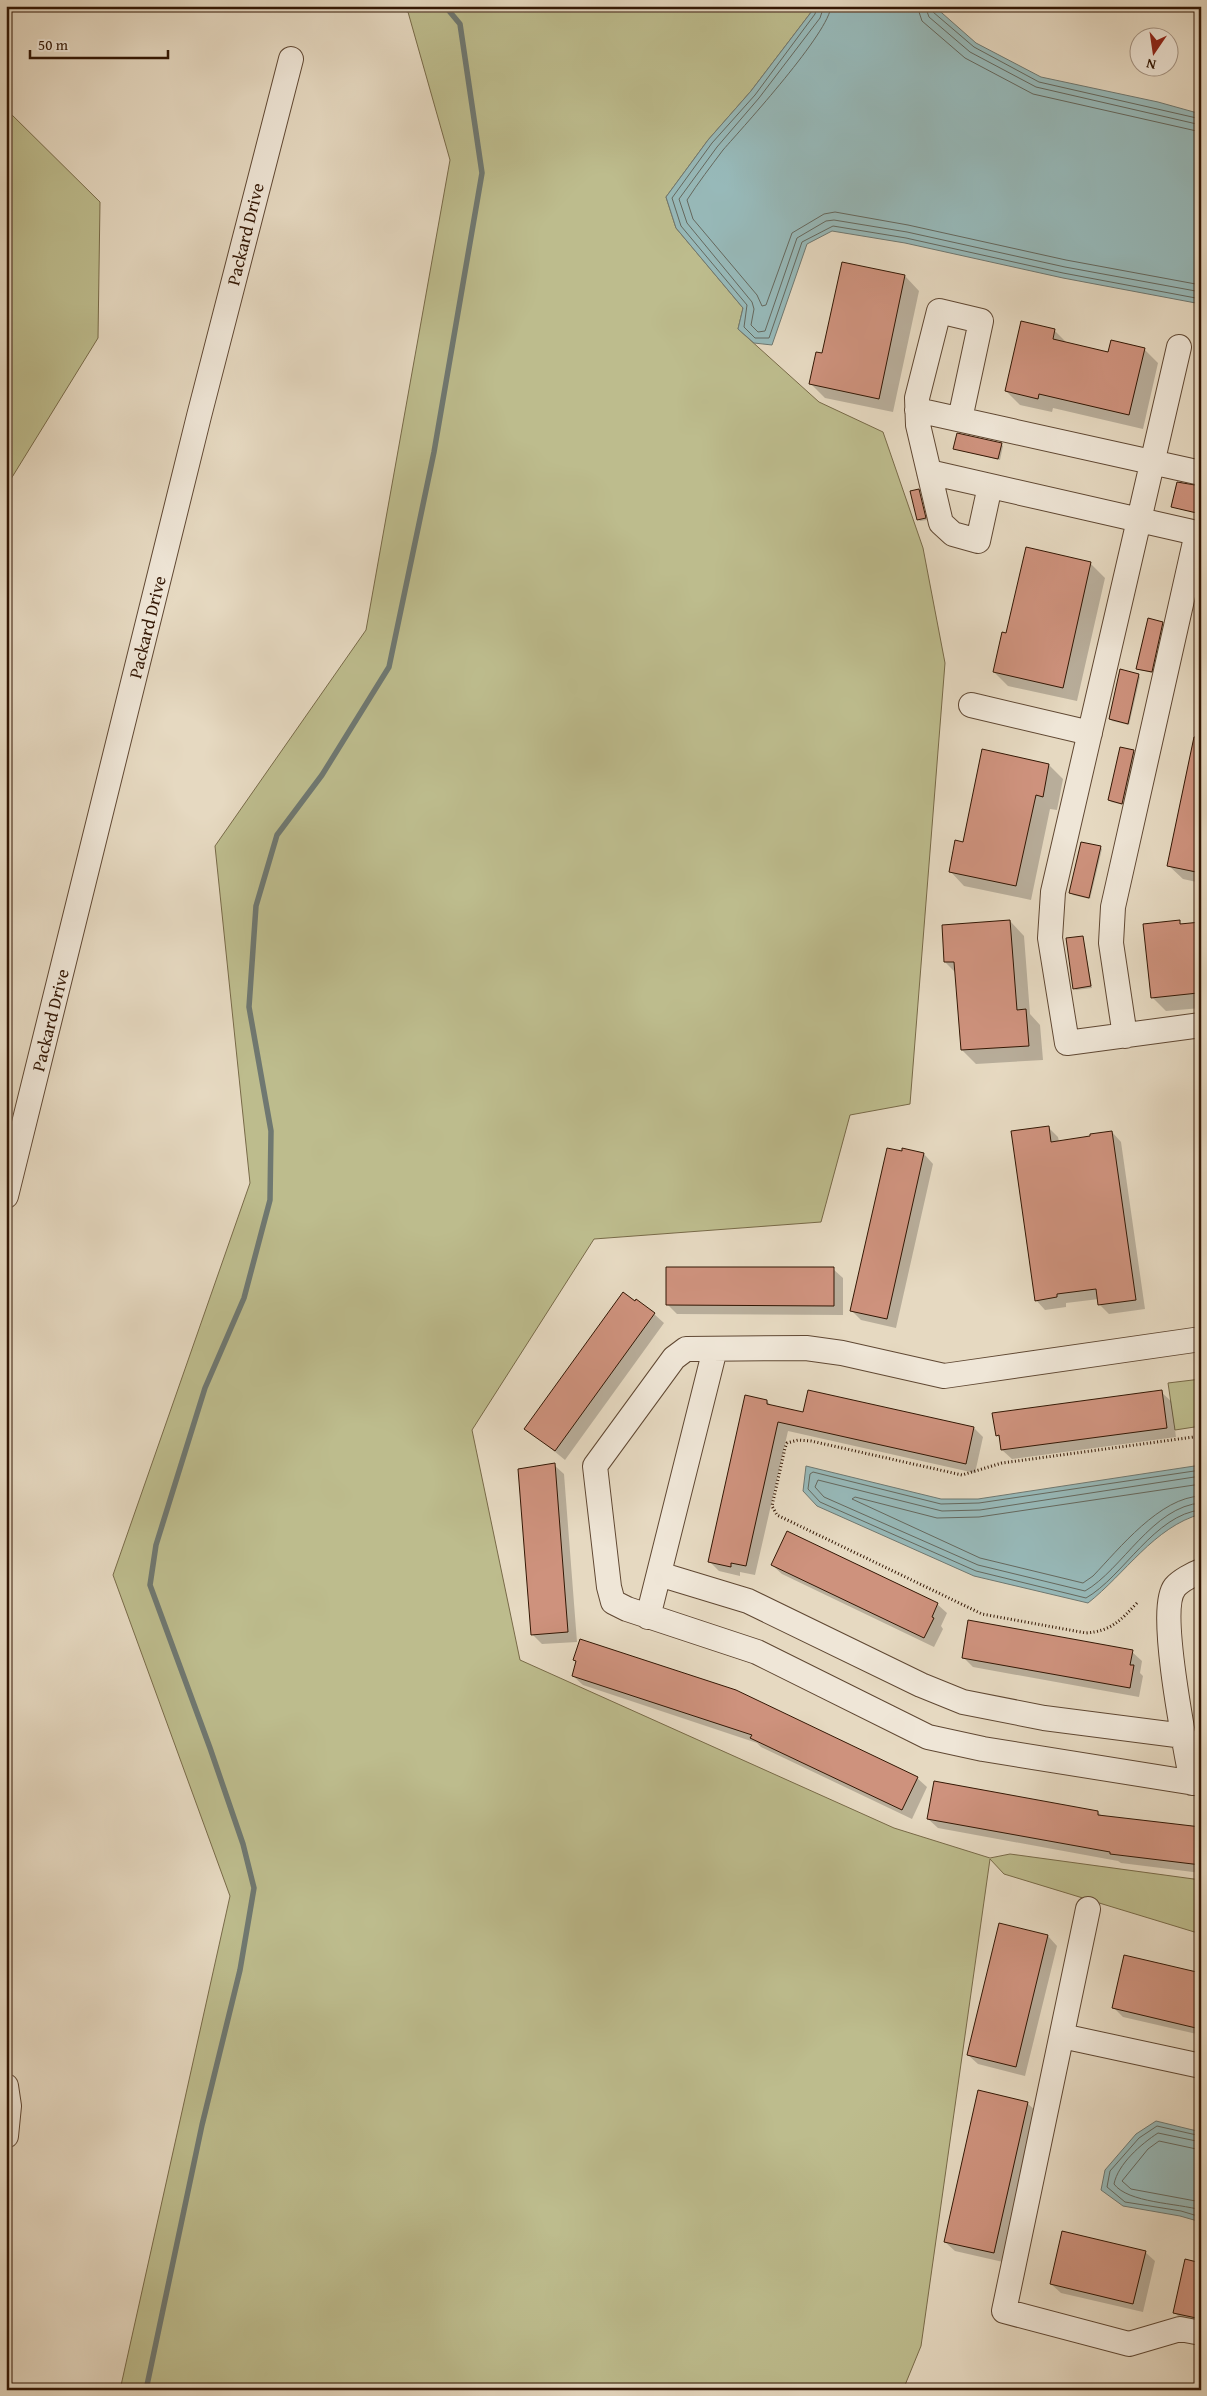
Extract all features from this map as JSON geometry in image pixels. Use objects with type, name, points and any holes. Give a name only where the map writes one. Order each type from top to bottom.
[{"type":"street","name":"Packard Drive","points":[[6,1196],[199,416],[291,59]]},
{"type":"street","points":[[960,419],[981,321],[939,311],[917,398],[917,410],[918,425],[941,523],[953,534],[978,541],[990,486]]},
{"type":"street","points":[[1179,347],[1053,892],[1050,938],[1068,1044],[1201,1025]]},
{"type":"street","points":[[917,410],[1201,473]]},
{"type":"street","points":[[929,472],[1199,534],[1113,907],[1111,943],[1125,1036]]},
{"type":"street","points":[[971,705],[1090,733]]},
{"type":"street","points":[[1201,1339],[944,1376],[842,1353],[806,1348],[686,1349],[674,1358],[595,1466],[613,1602],[648,1617],[757,1652],[928,1737],[983,1749],[1196,1784],[1184,1736],[1171,1656],[1168,1606],[1175,1587],[1201,1571]]},
{"type":"street","points":[[648,1617],[714,1348]]},
{"type":"street","points":[[659,1574],[748,1601],[922,1685],[963,1702],[1044,1718],[1184,1736]]},
{"type":"street","points":[[1088,1909],[1004,2311],[1129,2344],[1180,2329],[1201,2334]]},
{"type":"street","points":[[1062,2036],[1201,2066]]},
{"type":"street","points":[[6,2086],[9,2106],[6,2136]]},
{"type":"path","points":[[1200,1369],[1201,1377]]},
{"type":"path","points":[[1137,1603],[1110,1628],[1102,1632],[1086,1633],[982,1614],[777,1515],[772,1506],[785,1448],[787,1443],[798,1440],[811,1441],[962,1476],[1002,1464],[1201,1436]]},
{"type":"shaded area","points":[[382,6],[813,6],[812,11],[751,91],[708,140],[666,197],[676,228],[743,308],[738,329],[819,402],[883,432],[923,548],[945,663],[910,1104],[850,1115],[821,1222],[594,1239],[472,1430],[520,1660],[894,1828],[990,1858],[1010,1854],[1201,1880],[1201,1934],[1004,1874],[990,1859],[921,2346],[903,2390],[120,2390],[230,1896],[113,1575],[250,1183],[215,846],[366,630],[450,160],[408,12]]},
{"type":"shaded area","points":[[6,109],[100,202],[98,338],[6,487]]},
{"type":"shaded area","points":[[1201,1379],[1201,1426],[1175,1430],[1168,1383]]},
{"type":"water","points":[[813,6],[934,6],[976,43],[1041,77],[1158,102],[1201,114],[1201,304],[1063,278],[905,243],[832,231],[807,244],[772,345],[754,343],[738,329],[743,308],[676,228],[666,197],[708,140],[751,91],[812,11]]},
{"type":"water","points":[[1201,1465],[1201,1514],[1184,1520],[1154,1540],[1088,1603],[974,1576],[817,1506],[803,1491],[806,1466],[941,1499],[978,1499]]},
{"type":"water","points":[[1156,2121],[1201,2132],[1201,2222],[1180,2216],[1123,2206],[1101,2190],[1105,2170],[1136,2134]]},
{"type":"building","points":[[842,262],[905,275],[879,399],[809,384],[816,352],[822,353]]},
{"type":"building","points":[[1021,321],[1055,329],[1053,339],[1108,352],[1111,340],[1145,348],[1129,415],[1039,394],[1038,399],[1005,391]]},
{"type":"building","points":[[957,433],[1002,443],[998,459],[953,449]]},
{"type":"building","points":[[1177,482],[1201,486],[1201,514],[1171,507]]},
{"type":"building","points":[[919,489],[926,518],[917,520],[910,491]]},
{"type":"building","points":[[1026,547],[1091,562],[1063,688],[993,672],[1002,632],[1006,633]]},
{"type":"building","points":[[1148,618],[1163,622],[1152,672],[1136,669]]},
{"type":"building","points":[[1120,669],[1139,674],[1128,724],[1109,719]]},
{"type":"building","points":[[1194,737],[1201,737],[1201,873],[1167,866]]},
{"type":"building","points":[[1120,747],[1134,750],[1122,804],[1108,800]]},
{"type":"building","points":[[982,749],[1049,764],[1043,797],[1036,795],[1016,886],[949,872],[955,840],[963,842]]},
{"type":"building","points":[[1081,842],[1101,846],[1089,898],[1069,893]]},
{"type":"building","points":[[1010,920],[1017,1010],[1026,1009],[1029,1046],[961,1050],[954,962],[944,962],[942,925]]},
{"type":"building","points":[[1180,920],[1180,924],[1201,922],[1201,987],[1198,987],[1198,993],[1151,998],[1143,924]]},
{"type":"building","points":[[1083,936],[1091,986],[1073,989],[1066,938]]},
{"type":"building","points":[[1049,1126],[1051,1142],[1112,1131],[1136,1300],[1098,1305],[1096,1289],[1057,1294],[1057,1297],[1035,1301],[1011,1131]]},
{"type":"building","points":[[887,1148],[902,1151],[902,1148],[924,1153],[887,1319],[850,1311]]},
{"type":"building","points":[[666,1267],[834,1267],[834,1306],[666,1305]]},
{"type":"building","points":[[623,1292],[655,1313],[555,1451],[524,1429]]},
{"type":"building","points":[[808,1390],[974,1427],[966,1464],[778,1422],[746,1566],[731,1563],[731,1567],[708,1562],[745,1395],[767,1400],[767,1404],[803,1412]]},
{"type":"building","points":[[1162,1390],[1167,1428],[1001,1450],[999,1435],[996,1436],[992,1413]]},
{"type":"building","points":[[555,1463],[568,1632],[531,1635],[518,1469]]},
{"type":"building","points":[[787,1531],[938,1603],[932,1617],[934,1618],[924,1638],[771,1565]]},
{"type":"building","points":[[968,1620],[1133,1650],[1130,1665],[1134,1665],[1130,1688],[962,1658]]},
{"type":"building","points":[[580,1639],[736,1690],[918,1777],[902,1810],[750,1738],[752,1735],[572,1676],[576,1661],[573,1660]]},
{"type":"building","points":[[934,1781],[1098,1811],[1098,1815],[1201,1827],[1201,1865],[1110,1854],[1110,1852],[927,1819]]},
{"type":"building","points":[[999,1923],[1048,1935],[1016,2067],[967,2055]]},
{"type":"building","points":[[1124,1955],[1201,1973],[1201,2008],[1196,2028],[1112,2008]]},
{"type":"building","points":[[978,2090],[1028,2102],[994,2253],[944,2242]]},
{"type":"building","points":[[1062,2231],[1146,2251],[1133,2304],[1050,2284]]},
{"type":"building","points":[[1185,2259],[1201,2263],[1201,2319],[1173,2313]]},
{"type":"waterway","points":[[146,2390],[202,2125],[240,1970],[254,1888],[243,1844],[150,1585],[156,1545],[170,1500],[205,1388],[244,1298],[270,1200],[271,1131],[249,1007],[256,906],[277,835],[322,775],[389,667],[434,452],[482,173],[460,24],[445,6]]}]
